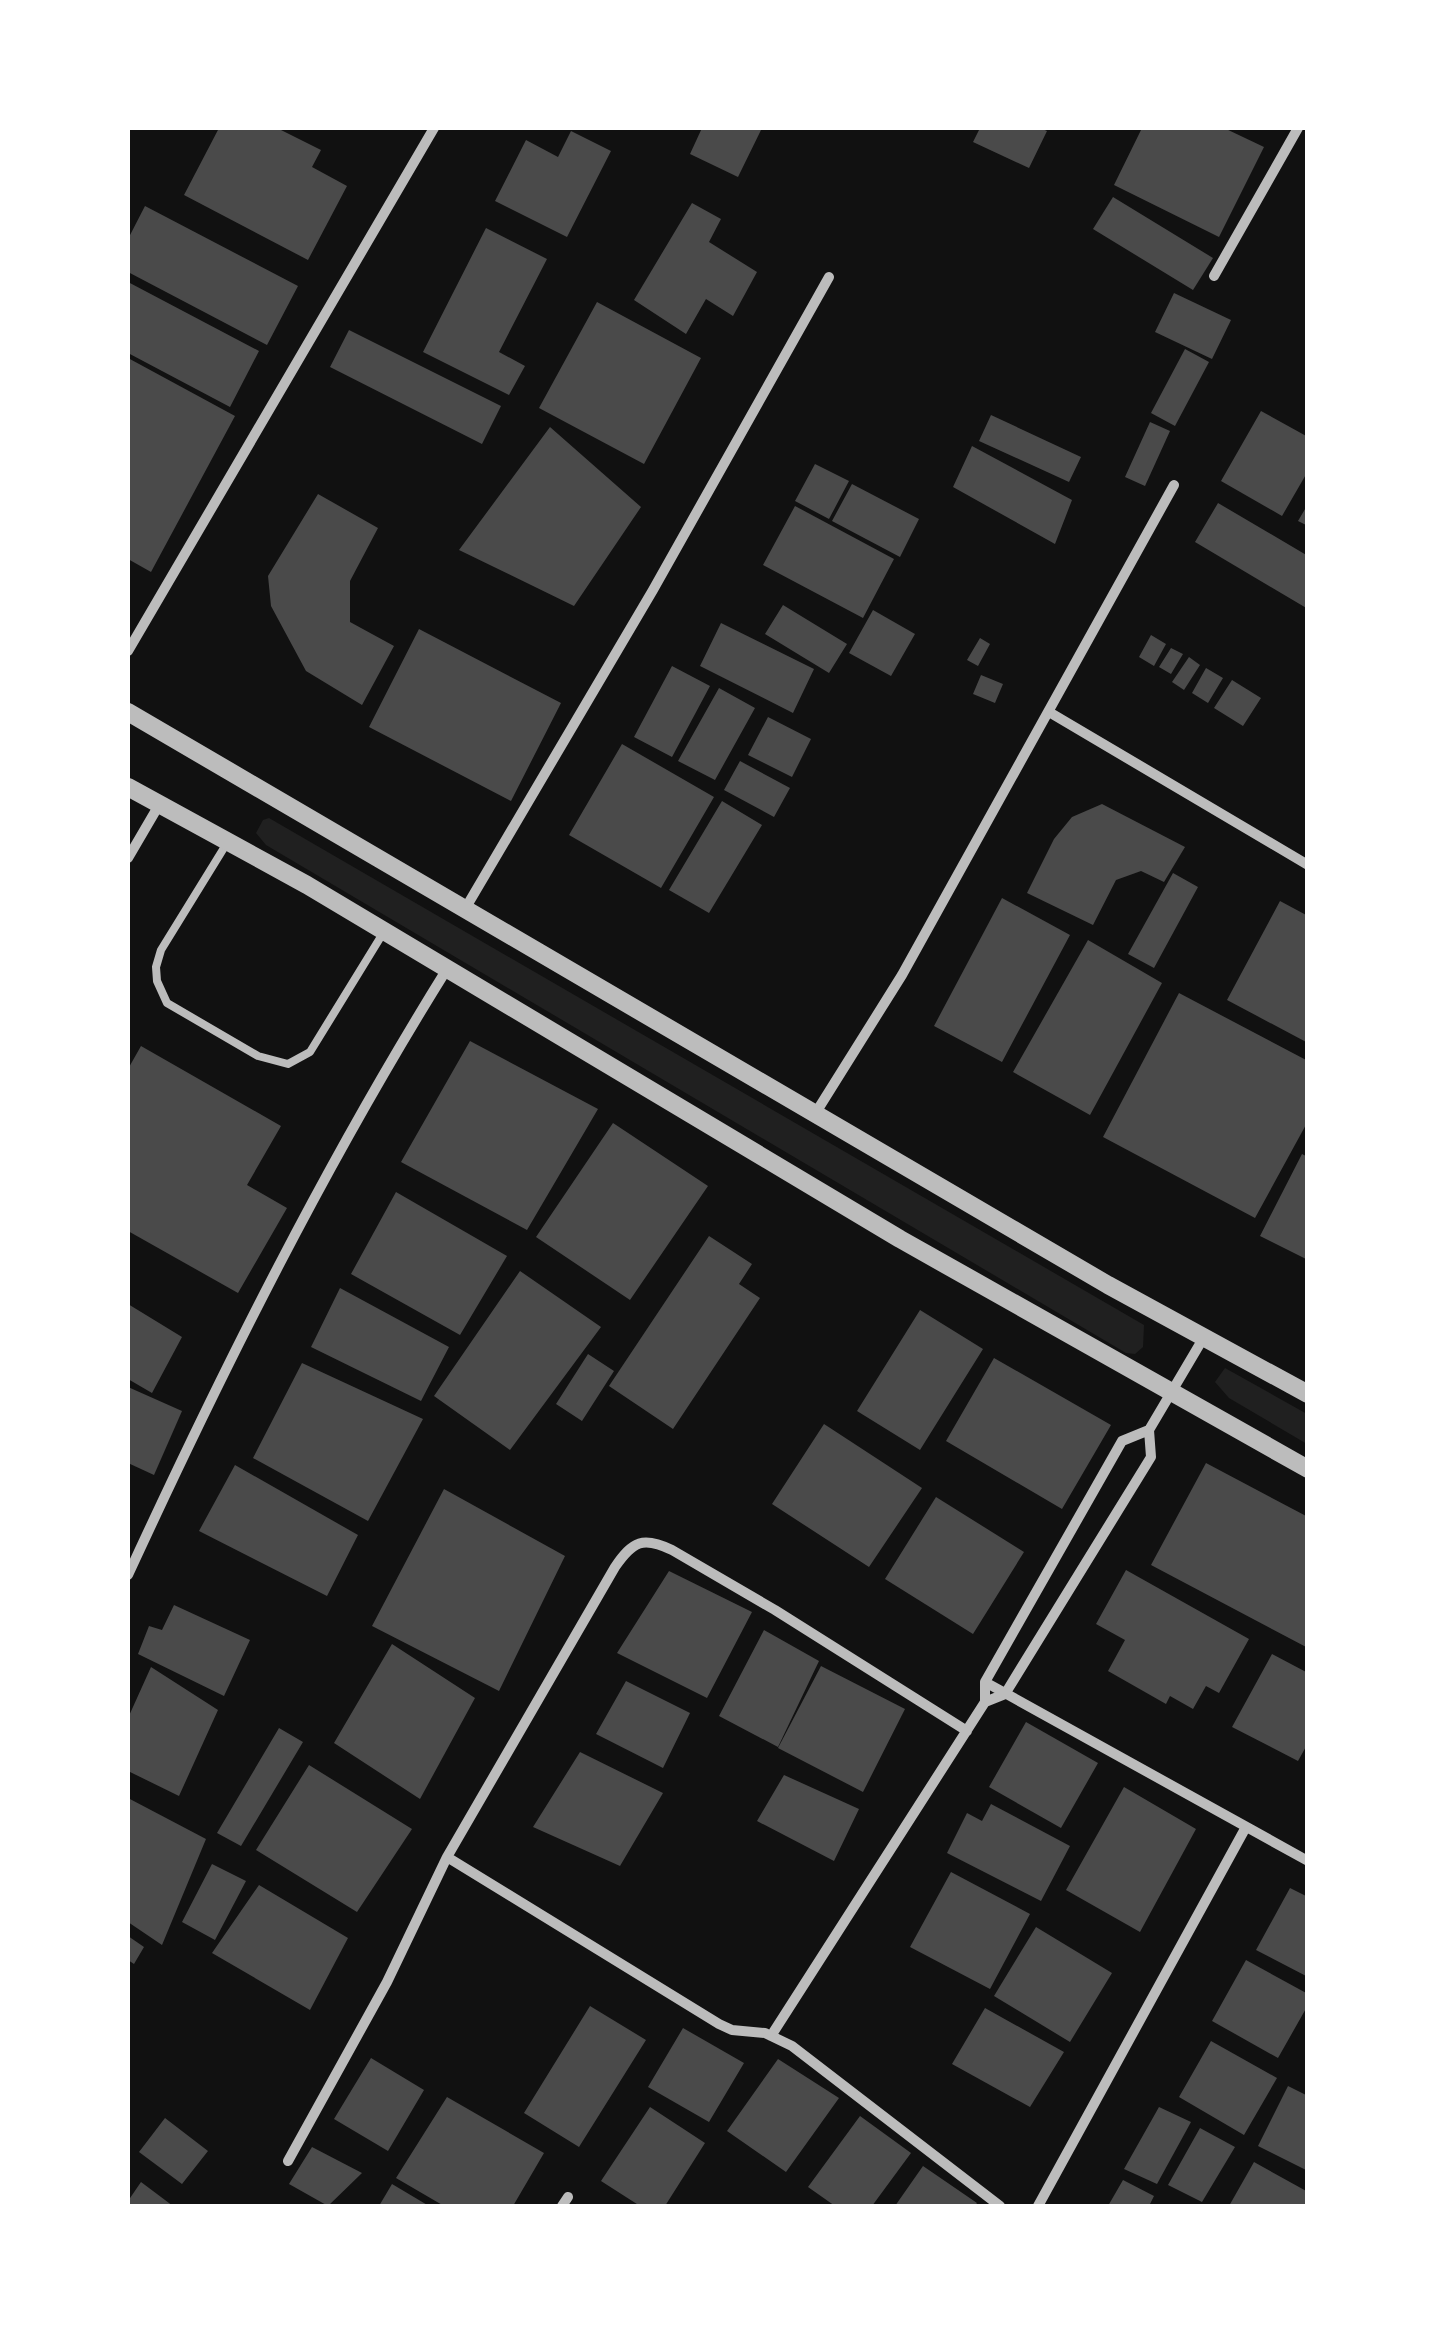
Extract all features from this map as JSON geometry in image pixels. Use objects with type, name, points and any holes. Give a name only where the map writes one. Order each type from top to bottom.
[{"type":"street","points":[[128,651],[434,128]]},
{"type":"street","points":[[1214,276],[1298,128]]},
{"type":"street","points":[[465,910],[653,590],[829,277]]},
{"type":"street","points":[[815,1114],[902,975],[1174,485]]},
{"type":"street","points":[[128,712],[815,1114],[1308,1394]]},
{"type":"street","points":[[1049,712],[1308,864]]},
{"type":"street","points":[[128,786],[384,930],[900,1239],[1308,1469]]},
{"type":"street","points":[[128,858],[159,805]]},
{"type":"street","points":[[128,1574],[200,1418],[320,1185],[448,968]]},
{"type":"street","points":[[772,2036],[985,1702],[984,1682],[1122,1441],[1149,1430],[1204,1337]]},
{"type":"street","points":[[985,1702],[1005,1694],[1152,1457],[1149,1430]]},
{"type":"street","points":[[288,2161],[387,1982],[447,1858],[626,1551],[637,1543],[656,1542],[672,1550],[776,1610],[967,1731]]},
{"type":"street","points":[[984,1682],[1308,1861]]},
{"type":"street","points":[[1038,2206],[1246,1828]]},
{"type":"street","points":[[447,1858],[718,2024],[772,2036],[792,2046],[1000,2206]]},
{"type":"lane","points":[[227,843],[161,950],[157,981],[167,1003],[258,1056],[288,1064],[310,1052],[384,930]]},
{"type":"shaded area","points":[[269,818],[1144,1325],[1143,1347],[1135,1354],[1126,1353],[266,845],[256,833],[263,820]]},
{"type":"shaded area","points":[[1225,1368],[1307,1414],[1307,1444],[1229,1398],[1215,1382]]},
{"type":"building","points":[[219,128],[277,128],[321,150],[312,167],[347,186],[308,260],[184,195]]},
{"type":"building","points":[[702,128],[762,128],[738,177],[690,154]]},
{"type":"building","points":[[980,128],[1047,131],[1029,168],[973,142]]},
{"type":"building","points":[[1142,128],[1224,128],[1264,147],[1219,237],[1114,185]]},
{"type":"building","points":[[571,131],[611,151],[567,237],[495,201],[526,140],[558,157]]},
{"type":"building","points":[[1113,197],[1213,258],[1193,290],[1093,229]]},
{"type":"building","points":[[692,203],[721,219],[709,242],[757,272],[733,316],[706,299],[686,334],[634,300]]},
{"type":"building","points":[[145,206],[298,286],[267,345],[128,272],[128,239]]},
{"type":"building","points":[[486,228],[547,259],[499,352],[525,366],[509,395],[423,352]]},
{"type":"building","points":[[128,282],[259,351],[230,407],[128,353]]},
{"type":"building","points":[[1174,293],[1231,320],[1212,359],[1155,332]]},
{"type":"building","points":[[597,302],[701,358],[644,464],[539,408]]},
{"type":"building","points":[[349,330],[501,406],[482,444],[330,367]]},
{"type":"building","points":[[1185,349],[1209,362],[1175,426],[1151,413]]},
{"type":"building","points":[[128,358],[235,416],[151,572],[128,559]]},
{"type":"building","points":[[1261,411],[1308,437],[1308,471],[1282,516],[1221,481]]},
{"type":"building","points":[[991,415],[1081,457],[1069,482],[979,441]]},
{"type":"building","points":[[1150,422],[1170,431],[1145,486],[1125,477]]},
{"type":"building","points":[[550,427],[641,507],[574,606],[459,550]]},
{"type":"building","points":[[972,446],[1072,500],[1055,544],[953,487]]},
{"type":"building","points":[[815,464],[849,481],[829,519],[795,501]]},
{"type":"building","points":[[852,484],[919,519],[900,557],[832,521]]},
{"type":"building","points":[[318,494],[378,528],[350,581],[350,622],[394,646],[362,705],[306,671],[271,606],[268,576]]},
{"type":"building","points":[[1218,503],[1308,556],[1308,609],[1195,542]]},
{"type":"building","points":[[1308,504],[1308,526],[1298,521]]},
{"type":"building","points":[[795,506],[894,559],[863,618],[763,565]]},
{"type":"building","points":[[783,605],[847,644],[829,673],[765,634]]},
{"type":"building","points":[[873,610],[915,634],[891,676],[849,653]]},
{"type":"building","points":[[721,623],[814,669],[793,713],[700,666]]},
{"type":"building","points":[[419,629],[561,703],[511,801],[369,727]]},
{"type":"building","points":[[1151,635],[1166,644],[1154,666],[1139,657]]},
{"type":"building","points":[[980,638],[990,644],[978,666],[967,660]]},
{"type":"building","points":[[1171,648],[1183,654],[1171,674],[1159,667]]},
{"type":"building","points":[[1189,657],[1200,665],[1184,690],[1172,682]]},
{"type":"building","points":[[672,666],[710,686],[672,757],[634,737]]},
{"type":"building","points":[[1206,668],[1223,678],[1208,703],[1192,693]]},
{"type":"building","points":[[981,675],[1003,684],[995,703],[973,694]]},
{"type":"building","points":[[1232,680],[1261,698],[1243,726],[1214,708]]},
{"type":"building","points":[[719,688],[755,708],[715,780],[678,761]]},
{"type":"building","points":[[768,717],[811,739],[792,777],[748,755]]},
{"type":"building","points":[[622,744],[714,797],[661,888],[569,835]]},
{"type":"building","points":[[740,761],[790,788],[774,817],[724,790]]},
{"type":"building","points":[[722,801],[762,825],[709,913],[669,890]]},
{"type":"building","points":[[1102,804],[1185,847],[1164,882],[1141,871],[1116,880],[1093,925],[1027,893],[1054,839],[1072,817]]},
{"type":"building","points":[[1173,873],[1198,887],[1154,968],[1128,954]]},
{"type":"building","points":[[1002,898],[1070,935],[1002,1062],[934,1026]]},
{"type":"building","points":[[1280,901],[1308,916],[1308,1043],[1227,1000]]},
{"type":"building","points":[[1088,940],[1162,983],[1090,1115],[1013,1072]]},
{"type":"building","points":[[1179,993],[1308,1061],[1308,1121],[1255,1218],[1103,1137]]},
{"type":"building","points":[[470,1041],[598,1109],[527,1230],[401,1162]]},
{"type":"building","points":[[141,1046],[281,1126],[247,1185],[287,1208],[238,1293],[128,1231],[128,1069]]},
{"type":"building","points":[[613,1123],[708,1186],[630,1300],[536,1237]]},
{"type":"building","points":[[1302,1154],[1308,1157],[1308,1260],[1260,1236]]},
{"type":"building","points":[[396,1192],[507,1256],[460,1335],[351,1274]]},
{"type":"building","points":[[709,1236],[752,1264],[739,1284],[760,1298],[673,1429],[609,1386]]},
{"type":"building","points":[[520,1271],[601,1327],[510,1450],[434,1396]]},
{"type":"building","points":[[340,1288],[449,1347],[421,1401],[311,1347]]},
{"type":"building","points":[[128,1304],[182,1337],[152,1393],[128,1379]]},
{"type":"building","points":[[920,1310],[983,1349],[920,1450],[857,1411]]},
{"type":"building","points":[[588,1354],[614,1371],[582,1421],[556,1404]]},
{"type":"building","points":[[994,1358],[1111,1425],[1062,1509],[946,1441]]},
{"type":"building","points":[[302,1363],[423,1419],[368,1521],[253,1458]]},
{"type":"building","points":[[128,1387],[182,1411],[154,1475],[128,1463]]},
{"type":"building","points":[[824,1424],[922,1488],[869,1567],[772,1504]]},
{"type":"building","points":[[1206,1463],[1308,1517],[1308,1648],[1151,1565]]},
{"type":"building","points":[[235,1465],[358,1535],[327,1596],[199,1531]]},
{"type":"building","points":[[444,1489],[565,1556],[499,1691],[372,1626]]},
{"type":"building","points":[[936,1497],[1024,1552],[973,1634],[885,1579]]},
{"type":"building","points":[[1126,1570],[1249,1639],[1219,1693],[1206,1686],[1193,1709],[1170,1696],[1166,1704],[1108,1671],[1125,1640],[1096,1624]]},
{"type":"building","points":[[669,1571],[752,1612],[707,1698],[617,1653]]},
{"type":"building","points":[[174,1605],[250,1640],[224,1696],[138,1654],[149,1626],[162,1630]]},
{"type":"building","points":[[764,1630],[819,1661],[778,1747],[719,1716]]},
{"type":"building","points":[[392,1644],[475,1698],[420,1799],[334,1743]]},
{"type":"building","points":[[1272,1654],[1308,1673],[1308,1743],[1298,1761],[1232,1727]]},
{"type":"building","points":[[821,1666],[905,1709],[863,1792],[778,1748]]},
{"type":"building","points":[[151,1667],[218,1710],[179,1796],[128,1771],[128,1718]]},
{"type":"building","points":[[626,1681],[690,1713],[663,1768],[596,1734]]},
{"type":"building","points":[[1026,1722],[1098,1763],[1061,1828],[989,1787]]},
{"type":"building","points":[[279,1728],[303,1742],[241,1846],[217,1833]]},
{"type":"building","points":[[580,1752],[663,1793],[620,1866],[533,1827]]},
{"type":"building","points":[[309,1765],[412,1829],[357,1912],[256,1850]]},
{"type":"building","points":[[784,1775],[859,1809],[834,1861],[757,1821]]},
{"type":"building","points":[[1124,1787],[1196,1829],[1140,1932],[1066,1890]]},
{"type":"building","points":[[128,1798],[206,1839],[162,1945],[128,1922]]},
{"type":"building","points":[[991,1804],[1070,1846],[1041,1901],[947,1853],[967,1813],[982,1821]]},
{"type":"building","points":[[212,1864],[246,1881],[215,1940],[182,1922]]},
{"type":"building","points":[[951,1872],[1030,1914],[990,1989],[910,1947]]},
{"type":"building","points":[[259,1885],[348,1938],[310,2010],[212,1953]]},
{"type":"building","points":[[1290,1888],[1308,1897],[1308,1977],[1256,1950]]},
{"type":"building","points":[[1036,1927],[1112,1973],[1070,2042],[994,1996]]},
{"type":"building","points":[[128,1936],[144,1947],[134,1964],[128,1960]]},
{"type":"building","points":[[1246,1960],[1308,1994],[1308,2005],[1278,2058],[1212,2021]]},
{"type":"building","points":[[590,2006],[646,2040],[579,2147],[524,2113]]},
{"type":"building","points":[[985,2008],[1064,2052],[1030,2107],[952,2064]]},
{"type":"building","points":[[683,2028],[744,2063],[709,2122],[648,2087]]},
{"type":"building","points":[[1211,2041],[1277,2078],[1244,2135],[1179,2097]]},
{"type":"building","points":[[371,2058],[424,2090],[388,2151],[334,2119]]},
{"type":"building","points":[[778,2059],[839,2098],[786,2172],[727,2131]]},
{"type":"building","points":[[1288,2086],[1308,2096],[1308,2171],[1258,2146]]},
{"type":"building","points":[[447,2097],[544,2153],[513,2206],[444,2206],[396,2178]]},
{"type":"building","points":[[650,2107],[705,2143],[665,2206],[640,2206],[601,2181]]},
{"type":"building","points":[[1159,2107],[1191,2122],[1157,2184],[1124,2169]]},
{"type":"building","points":[[860,2116],[911,2153],[872,2206],[835,2206],[808,2187]]},
{"type":"building","points":[[165,2118],[208,2151],[182,2184],[139,2152]]},
{"type":"building","points":[[1200,2128],[1235,2147],[1202,2202],[1168,2185]]},
{"type":"building","points":[[312,2147],[362,2173],[328,2206],[289,2184]]},
{"type":"building","points":[[1254,2162],[1308,2192],[1308,2206],[1229,2206]]},
{"type":"building","points":[[923,2166],[977,2203],[975,2206],[895,2206]]},
{"type":"building","points":[[1123,2180],[1154,2196],[1149,2206],[1108,2206]]},
{"type":"building","points":[[141,2182],[173,2206],[128,2206]]},
{"type":"building","points":[[392,2184],[429,2206],[379,2206]]}]
